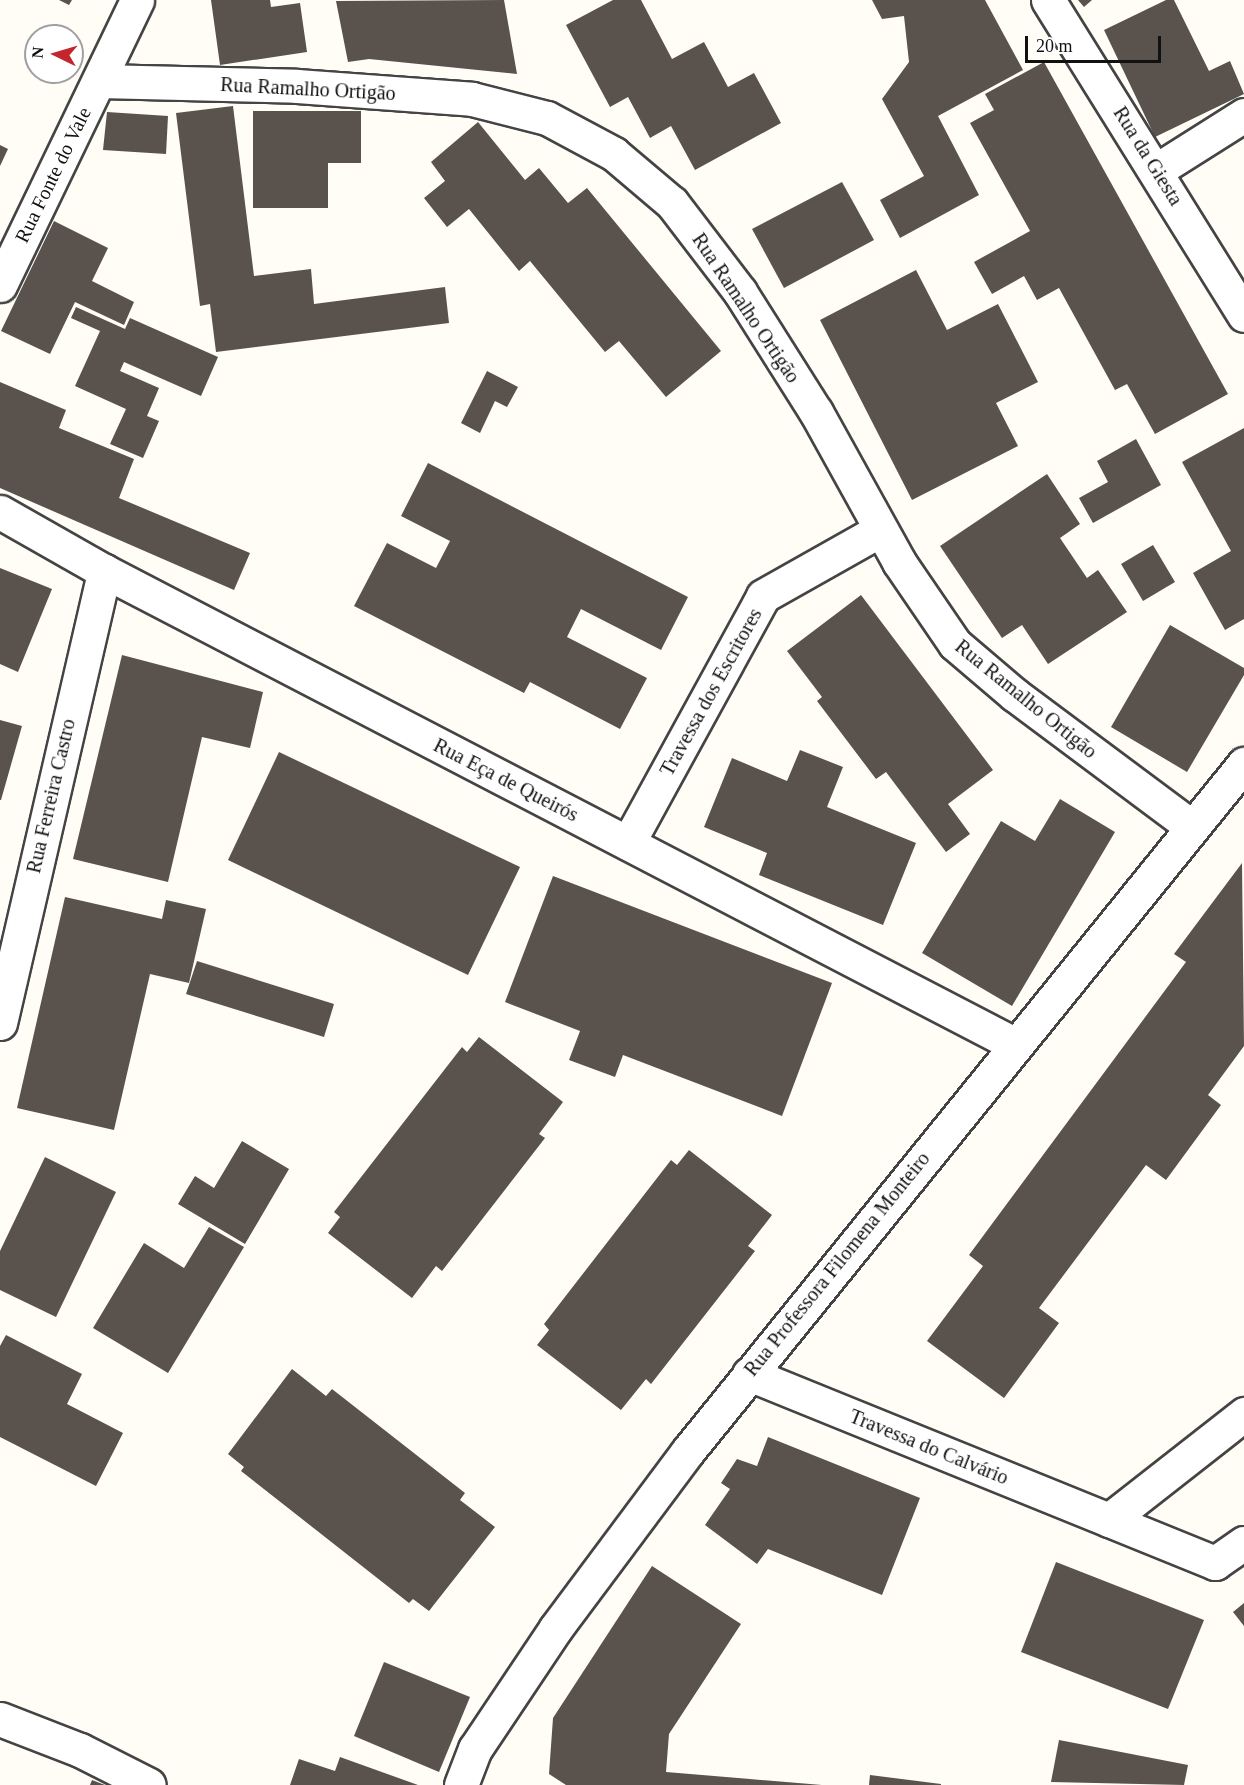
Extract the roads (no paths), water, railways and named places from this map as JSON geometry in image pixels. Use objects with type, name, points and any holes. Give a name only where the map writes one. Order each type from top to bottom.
[{"type":"street","name":"Rua Fonte do Vale","points":[[0,285],[137,0]]},
{"type":"street","name":"Rua da Giesta","points":[[1048,0],[1157,170],[1244,315]]},
{"type":"street","name":"Rua Ramalho Ortigão","points":[[99,81],[297,86],[472,99],[547,118],[614,154],[672,203],[740,292],[816,412],[880,530],[954,644],[1015,695],[1192,827]]},
{"type":"street","points":[[1157,170],[1244,115]]},
{"type":"street","name":"Rua Eça de Queirós","points":[[0,512],[104,571],[1014,1044]]},
{"type":"street","name":"Travessa dos Escritores","points":[[628,843],[763,596],[880,530]]},
{"type":"street","name":"Rua Ferreira Castro","points":[[0,1023],[104,571]]},
{"type":"street","name":"Rua Professora Filomena Monteiro","points":[[461,1785],[475,1749],[556,1628],[749,1374],[1014,1044],[1244,764]]},
{"type":"street","name":"Travessa do Calvário","points":[[749,1374],[1215,1563],[1244,1543]]},
{"type":"street","points":[[1108,1520],[1244,1414]]},
{"type":"street","points":[[0,1719],[80,1750],[150,1785]]}]
